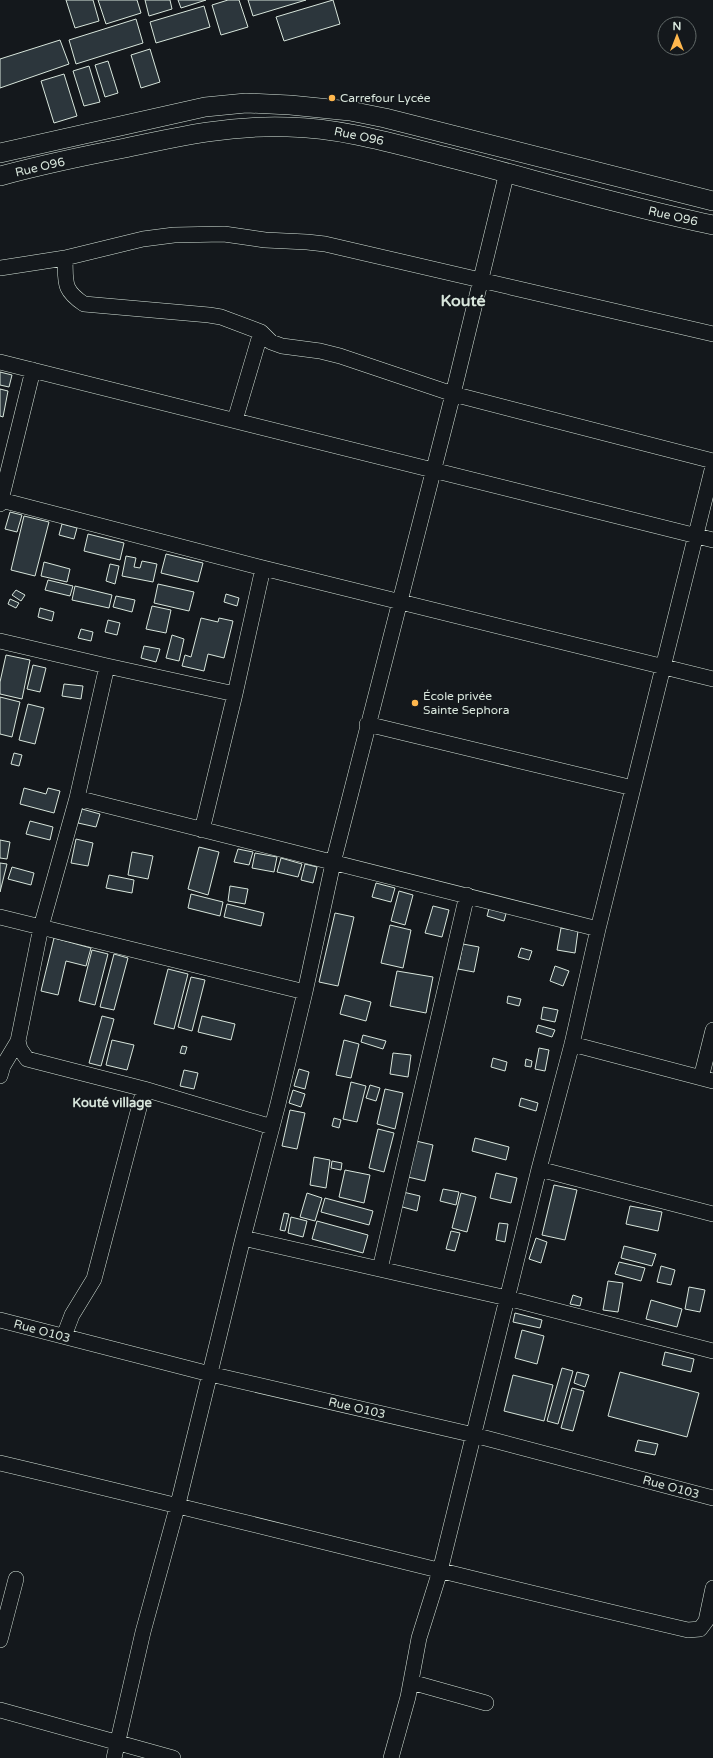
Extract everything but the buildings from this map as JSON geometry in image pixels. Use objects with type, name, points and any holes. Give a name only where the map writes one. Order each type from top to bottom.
[{"type":"main road","name":"Rue O96","points":[[0,152],[205,107],[246,103],[290,105],[350,111],[385,118],[713,201]]},
{"type":"main road","name":"Rue O96","points":[[0,176],[192,133],[225,128],[288,127],[327,129],[368,137],[507,172],[655,212],[713,225]]},
{"type":"street","points":[[115,1751],[143,1632],[178,1504],[243,1238],[272,1127],[305,992],[333,863],[482,281],[507,172]]},
{"type":"street","points":[[0,268],[65,258],[143,239],[174,235],[224,234],[265,240],[326,244],[713,334]]},
{"type":"street","points":[[65,258],[66,287],[72,296],[84,304],[221,317],[261,332],[271,342],[282,346],[340,356],[453,394],[713,461]]},
{"type":"street","points":[[235,420],[261,332]]},
{"type":"street","points":[[0,362],[713,540]]},
{"type":"street","points":[[33,370],[0,502],[713,679]]},
{"type":"street","points":[[391,1758],[411,1682],[419,1638],[440,1571],[539,1169],[572,1044],[598,929],[713,466]]},
{"type":"street","points":[[202,830],[235,694],[263,568]]},
{"type":"street","points":[[0,641],[235,694]]},
{"type":"street","points":[[0,1076],[3,1066],[18,1041],[41,927],[77,798],[107,666]]},
{"type":"street","points":[[368,724],[633,788]]},
{"type":"street","points":[[77,798],[598,929]]},
{"type":"street","points":[[380,1269],[467,895]]},
{"type":"street","points":[[0,917],[305,992]]},
{"type":"street","points":[[572,1044],[707,1079],[713,1030]]},
{"type":"street","points":[[18,1041],[20,1050],[27,1058],[144,1089],[272,1127]]},
{"type":"street","points":[[64,1336],[72,1315],[94,1279],[144,1089]]},
{"type":"street","points":[[539,1169],[713,1214]]},
{"type":"street","points":[[243,1238],[507,1298],[713,1351]]},
{"type":"street","name":"Rue O103","points":[[0,1320],[210,1374],[474,1435],[713,1498]]},
{"type":"street","points":[[0,1463],[178,1504],[440,1571],[688,1630],[700,1629],[706,1622],[713,1588]]},
{"type":"street","points":[[0,1640],[16,1579]]},
{"type":"street","points":[[411,1682],[486,1703]]},
{"type":"street","points":[[0,1710],[115,1751],[173,1758]]},
{"type":"place","name":"Carrefour Lycée","points":[[332,98]]},
{"type":"place","name":"École privée Sainte Sephora","points":[[415,703]]},
{"type":"district","name":"Kouté","points":[[463,300]]},
{"type":"district","name":"Kouté village","points":[[112,1102]]}]
